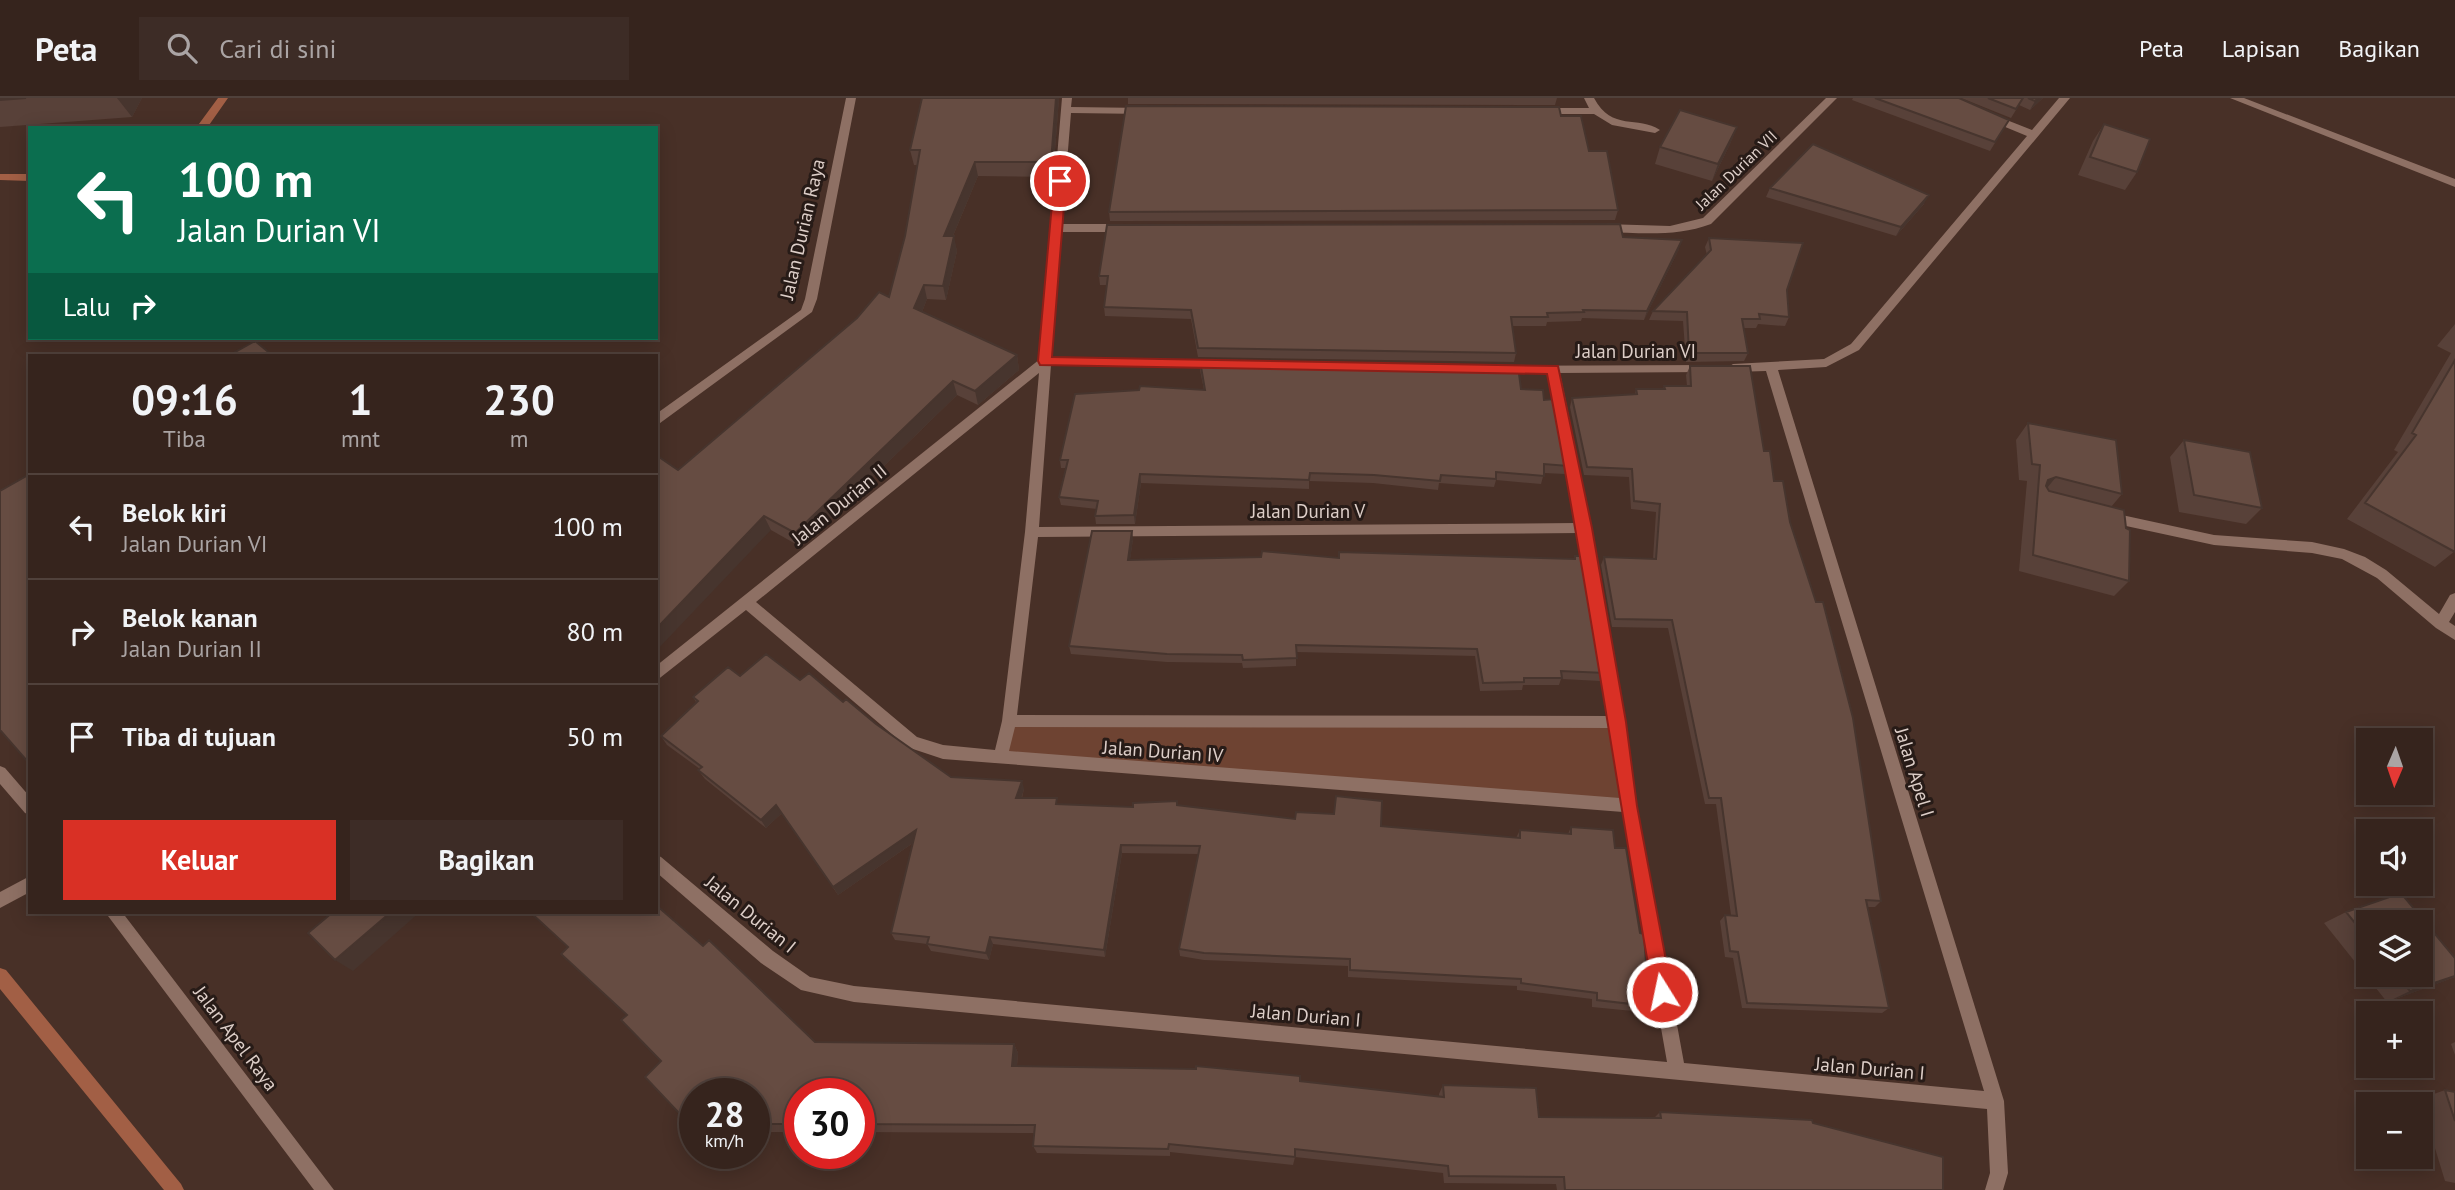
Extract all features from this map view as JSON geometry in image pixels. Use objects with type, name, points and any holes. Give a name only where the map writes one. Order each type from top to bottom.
[{"type":"street","name":"Jalan Durian Raya","points":[[658,420],[806,312],[811,299],[851,98]]},
{"type":"street","points":[[1589,98],[1594,111]]},
{"type":"street","name":"Jalan Durian VII","points":[[1596,228],[1680,228],[1707,221],[1832,98]]},
{"type":"street","name":"Jalan Durian VI","points":[[1484,368],[1771,368],[1826,363],[1855,347],[2065,98]]},
{"type":"street","points":[[2235,98],[2455,183]]},
{"type":"street","points":[[1000,758],[1009,721],[1032,532],[1067,104],[1164,111]]},
{"type":"street","points":[[1525,111],[1594,111],[1623,125],[1655,130]]},
{"type":"street","points":[[1983,114],[2034,135]]},
{"type":"street","points":[[1056,228],[1138,228]]},
{"type":"street","points":[[1045,361],[1237,364]]},
{"type":"street","name":"Jalan Durian II","points":[[658,673],[1045,361]]},
{"type":"street","name":"Jalan Apel I","points":[[1771,368],[1995,1101],[1999,1173],[1994,1190]]},
{"type":"street","points":[[1553,369],[1585,528],[1618,722],[1629,806],[1677,1071]]},
{"type":"street","points":[[2095,513],[2199,538],[2231,543],[2297,545],[2359,560],[2379,572],[2455,634]]},
{"type":"street","name":"Jalan Durian V","points":[[1032,532],[1585,528]]},
{"type":"street","points":[[2441,624],[2455,599]]},
{"type":"street","name":"Jalan Durian IV","points":[[747,603],[912,742],[943,752],[1629,806]]},
{"type":"street","points":[[1009,721],[1618,722]]},
{"type":"street","points":[[0,774],[28,806]]},
{"type":"street","name":"Jalan Durian I","points":[[658,864],[767,957],[797,978],[807,984],[855,994],[1995,1101]]},
{"type":"street","points":[[0,901],[28,884]]},
{"type":"street","name":"Jalan Apel Raya","points":[[115,914],[326,1190]]},
{"type":"shaded area","points":[[1009,721],[1618,722],[1629,806],[1000,758]]},
{"type":"building","points":[[922,98],[1056,98],[1051,162],[975,162],[944,236],[954,236],[943,286],[924,285],[914,308],[1017,355],[975,391],[953,381],[795,533],[764,516],[658,627],[658,456],[678,470],[857,318],[879,292],[889,297],[905,236],[920,150],[910,150]]},
{"type":"building","points":[[1875,98],[1959,98],[2009,120],[1995,142]]},
{"type":"building","points":[[1988,98],[2023,98],[2016,109]]},
{"type":"building","points":[[1126,106],[1559,107],[1561,116],[1581,116],[1589,151],[1607,151],[1618,210],[1109,212]]},
{"type":"building","points":[[1680,110],[1737,127],[1718,164],[1660,147]]},
{"type":"building","points":[[2104,124],[2150,139],[2137,172],[2090,157]]},
{"type":"building","points":[[1813,144],[1929,195],[1901,227],[1770,188]]},
{"type":"building","points":[[1620,224],[1623,237],[1682,240],[1647,311],[1583,310],[1584,312],[1547,313],[1548,317],[1511,317],[1516,353],[1198,348],[1191,310],[1104,307],[1108,276],[1099,276],[1107,225]]},
{"type":"building","points":[[1709,238],[1803,243],[1787,290],[1789,317],[1759,314],[1760,319],[1742,319],[1748,353],[1689,353],[1687,312],[1653,311],[1711,250]]},
{"type":"building","points":[[255,341],[271,354],[232,354]]},
{"type":"building","points":[[2455,360],[2455,552],[2365,503],[2416,435],[2412,433]]},
{"type":"building","points":[[1200,361],[1518,366],[1521,389],[1543,390],[1544,400],[1555,399],[1568,466],[1544,464],[1544,476],[1496,472],[1496,479],[1441,475],[1440,481],[1310,473],[1309,480],[1140,474],[1134,515],[1095,516],[1098,501],[1059,497],[1068,460],[1060,460],[1075,394],[1139,390],[1140,386],[1205,390]]},
{"type":"building","points":[[1690,366],[1750,366],[1764,451],[1770,451],[1774,481],[1783,481],[1790,522],[1816,602],[1823,602],[1853,718],[1881,901],[1866,900],[1889,1008],[1747,1003],[1738,952],[1730,951],[1725,915],[1737,916],[1721,798],[1709,798],[1672,620],[1615,619],[1604,557],[1656,559],[1660,504],[1634,501],[1632,469],[1587,467],[1572,398],[1637,394],[1636,389],[1665,389],[1664,386],[1691,386]]},
{"type":"building","points":[[2028,423],[2116,440],[2122,494],[2056,477],[2048,480],[2046,486],[2049,491],[2124,510],[2126,528],[2130,530],[2129,581],[2033,555],[2040,465],[2032,464]]},
{"type":"building","points":[[2184,440],[2250,452],[2262,508],[2194,495]]},
{"type":"building","points":[[28,475],[28,762],[0,730],[0,491]]},
{"type":"building","points":[[1092,531],[1132,531],[1128,560],[1261,557],[1262,551],[1339,558],[1339,552],[1575,559],[1575,556],[1585,556],[1605,673],[1561,671],[1562,678],[1524,678],[1524,682],[1483,683],[1477,649],[1296,645],[1297,658],[1243,660],[1242,655],[1167,654],[1069,646]]},
{"type":"building","points":[[766,654],[800,680],[809,673],[843,702],[846,699],[876,724],[951,777],[1022,781],[1016,798],[1057,798],[1056,804],[1133,807],[1133,803],[1177,801],[1177,805],[1295,819],[1296,812],[1334,814],[1336,796],[1382,801],[1381,826],[1520,838],[1520,830],[1571,834],[1571,827],[1613,830],[1615,848],[1626,848],[1640,933],[1644,934],[1649,1006],[1597,1000],[1597,993],[1521,983],[1521,979],[1350,970],[1350,959],[1204,953],[1179,949],[1200,846],[1121,845],[1104,950],[990,937],[986,953],[927,944],[929,937],[891,933],[916,830],[833,887],[776,805],[761,820],[698,770],[702,767],[661,736],[698,701],[693,697],[728,667],[740,676]]},
{"type":"building","points":[[2392,896],[2403,896],[2415,910],[2356,910],[2356,924],[2346,912]]},
{"type":"building","points":[[658,907],[703,946],[709,940],[815,1042],[1014,1044],[1012,1066],[1196,1069],[1196,1066],[1300,1076],[1300,1081],[1444,1097],[1443,1085],[1536,1088],[1539,1117],[1661,1118],[1660,1112],[1812,1120],[1813,1123],[1943,1157],[1943,1190],[1565,1190],[1564,1177],[1449,1176],[1448,1166],[1295,1149],[1295,1157],[1169,1144],[1168,1149],[1033,1146],[1035,1125],[875,1124],[875,1078],[784,1078],[784,1124],[770,1124],[770,1078],[679,1078],[679,1113],[645,1077],[661,1061],[621,1020],[627,1015],[561,954],[568,947],[532,914],[658,914]]},
{"type":"building","points":[[331,914],[389,914],[335,960],[308,933]]},
{"type":"building","points":[[2433,932],[2455,958],[2455,976],[2433,983]]},
{"type":"building","points":[[2445,1090],[2455,1092],[2455,1121]]},
{"type":"waterway","points":[[202,126],[223,98]]},
{"type":"waterway","points":[[0,177],[28,178]]},
{"type":"waterway","points":[[0,976],[175,1190]]},
{"type":"route","points":[[1060,181],[1045,361],[1553,369],[1585,528],[1618,722],[1629,806],[1662,992]]}]
